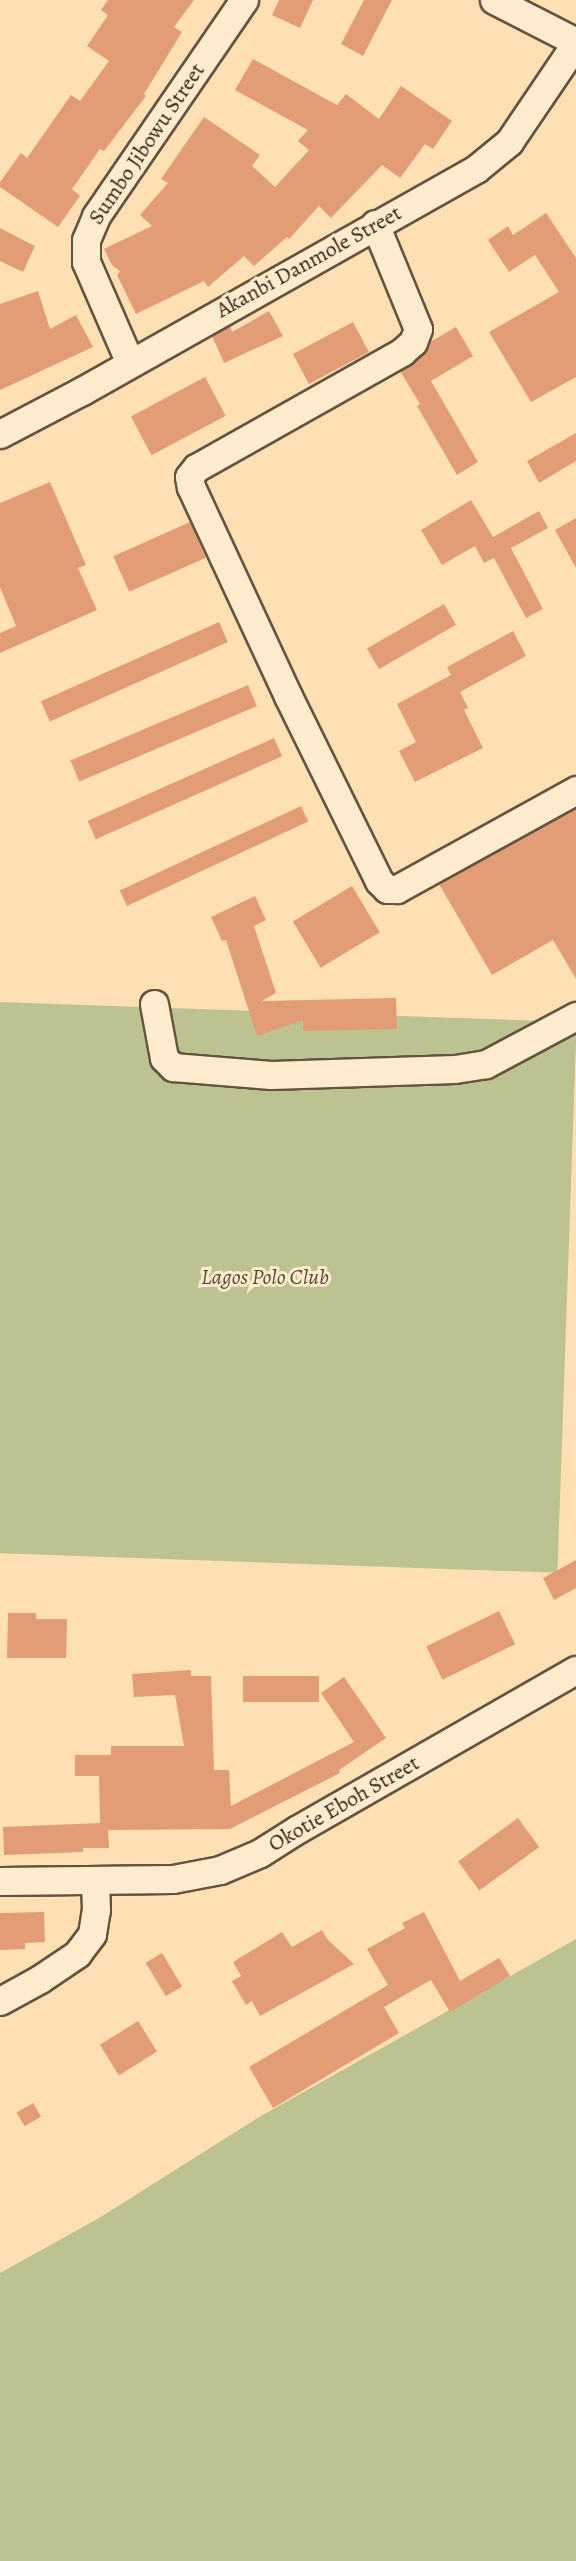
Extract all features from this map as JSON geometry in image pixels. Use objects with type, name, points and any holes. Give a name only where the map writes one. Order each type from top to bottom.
[{"type":"street","name":"Sumbo Jibowu Street","points":[[130,363],[86,262],[86,240],[96,216],[244,0]]},
{"type":"street","points":[[494,0],[576,43]]},
{"type":"street","name":"Akanbi Danmole Street","points":[[0,434],[476,169],[509,142],[576,43]]},
{"type":"street","points":[[375,224],[418,329],[413,342],[402,352],[196,468],[189,477],[191,487],[288,696],[379,881],[387,889],[397,889],[576,790]]},
{"type":"street","points":[[154,1004],[164,1058],[173,1067],[272,1075],[455,1069],[486,1064],[576,1016]]},
{"type":"street","name":"Okotie Eboh Street","points":[[0,1881],[172,1879],[220,1870],[260,1853],[576,1670]]},
{"type":"street","points":[[0,2001],[40,1979],[77,1954],[92,1934],[96,1910],[95,1880]]},
{"type":"green space","name":"Lagos Polo Club","points":[[0,1002],[576,1022],[557,1573],[0,1553]]},
{"type":"green space","points":[[576,1939],[576,2561],[0,2561],[0,2273],[99,2218],[259,2117]]},
{"type":"building","points":[[108,0],[194,0],[174,27],[182,32],[144,94],[146,96],[104,151],[100,149],[72,189],[80,196],[58,227],[0,187],[0,182],[21,153],[27,158],[71,95],[80,101],[109,61],[87,46],[108,15],[101,10]]},
{"type":"building","points":[[279,0],[313,0],[300,28],[272,15]]},
{"type":"building","points":[[364,0],[392,0],[363,56],[341,44]]},
{"type":"building","points":[[253,59],[337,105],[346,94],[379,119],[401,86],[452,121],[433,149],[425,144],[400,178],[382,165],[331,218],[319,206],[289,239],[287,237],[254,266],[244,256],[208,287],[204,281],[136,314],[117,275],[120,271],[112,265],[104,249],[152,226],[140,215],[168,183],[161,179],[204,117],[260,155],[252,166],[275,187],[309,150],[298,141],[308,130],[235,90]]},
{"type":"building","points":[[546,213],[576,258],[576,377],[531,402],[489,332],[559,292],[535,255],[509,272],[488,240],[508,226],[513,235]]},
{"type":"building","points":[[0,228],[35,246],[23,272],[0,261]]},
{"type":"building","points":[[38,291],[50,329],[76,315],[93,347],[0,390],[0,304]]},
{"type":"building","points":[[269,311],[283,336],[224,363],[212,336],[230,326],[232,332]]},
{"type":"building","points":[[353,322],[369,352],[309,384],[293,354]]},
{"type":"building","points":[[456,327],[473,356],[431,381],[478,462],[457,475],[417,406],[420,404],[400,371],[424,354],[430,342]]},
{"type":"building","points":[[205,377],[226,416],[151,455],[131,416]]},
{"type":"building","points":[[576,433],[576,461],[539,483],[527,461]]},
{"type":"building","points":[[50,482],[86,565],[78,568],[97,610],[0,653],[0,633],[16,626],[0,587],[0,503]]},
{"type":"building","points":[[471,500],[493,537],[539,511],[548,528],[511,548],[543,609],[526,618],[494,558],[484,563],[475,546],[442,565],[421,530]]},
{"type":"building","points":[[576,518],[576,568],[555,530]]},
{"type":"building","points":[[190,522],[206,558],[129,592],[113,556]]},
{"type":"building","points":[[444,604],[456,625],[379,669],[367,648]]},
{"type":"building","points":[[219,622],[228,642],[50,721],[41,701]]},
{"type":"building","points":[[513,631],[526,656],[460,692],[468,708],[464,710],[483,748],[415,782],[399,751],[416,742],[397,704],[451,675],[447,667]]},
{"type":"building","points":[[248,685],[257,706],[79,782],[70,760]]},
{"type":"building","points":[[274,738],[282,756],[96,839],[88,821]]},
{"type":"building","points":[[301,806],[308,821],[127,906],[120,891]]},
{"type":"building","points":[[576,808],[576,979],[553,940],[492,975],[439,884]]},
{"type":"building","points":[[352,886],[380,932],[321,968],[293,922]]},
{"type":"building","points":[[255,896],[266,920],[254,926],[276,993],[262,1001],[396,998],[397,1029],[303,1031],[303,1020],[257,1036],[226,940],[222,941],[211,917]]},
{"type":"building","points":[[576,1560],[576,1588],[554,1600],[543,1578]]},
{"type":"building","points":[[499,1611],[515,1644],[442,1680],[426,1647]]},
{"type":"building","points":[[8,1613],[36,1613],[36,1619],[67,1619],[66,1658],[7,1658]]},
{"type":"building","points":[[191,1670],[191,1676],[211,1676],[214,1770],[229,1770],[231,1806],[354,1742],[321,1693],[344,1677],[386,1738],[339,1770],[340,1773],[230,1829],[108,1830],[109,1848],[83,1848],[83,1852],[4,1855],[3,1827],[100,1823],[99,1776],[75,1776],[75,1755],[111,1755],[111,1746],[184,1746],[175,1695],[134,1697],[132,1674]]},
{"type":"building","points":[[243,1676],[319,1676],[319,1702],[243,1702]]},
{"type":"building","points":[[518,1818],[539,1847],[479,1891],[458,1861]]},
{"type":"building","points":[[44,1912],[45,1942],[25,1943],[25,1949],[0,1950],[0,1913]]},
{"type":"building","points":[[424,1912],[460,1981],[499,1958],[510,1976],[450,2012],[431,1980],[384,2007],[399,2033],[273,2108],[249,2067],[388,1985],[367,1949],[405,1928],[402,1923]]},
{"type":"building","points":[[322,1930],[327,1939],[354,1964],[260,2016],[252,2001],[246,2005],[232,1981],[241,1976],[233,1962],[282,1932],[292,1947]]},
{"type":"building","points":[[162,1953],[182,1986],[166,1996],[146,1963]]},
{"type":"building","points":[[138,2021],[157,2052],[119,2075],[100,2045]]},
{"type":"building","points":[[33,2103],[41,2117],[25,2126],[17,2112]]}]
